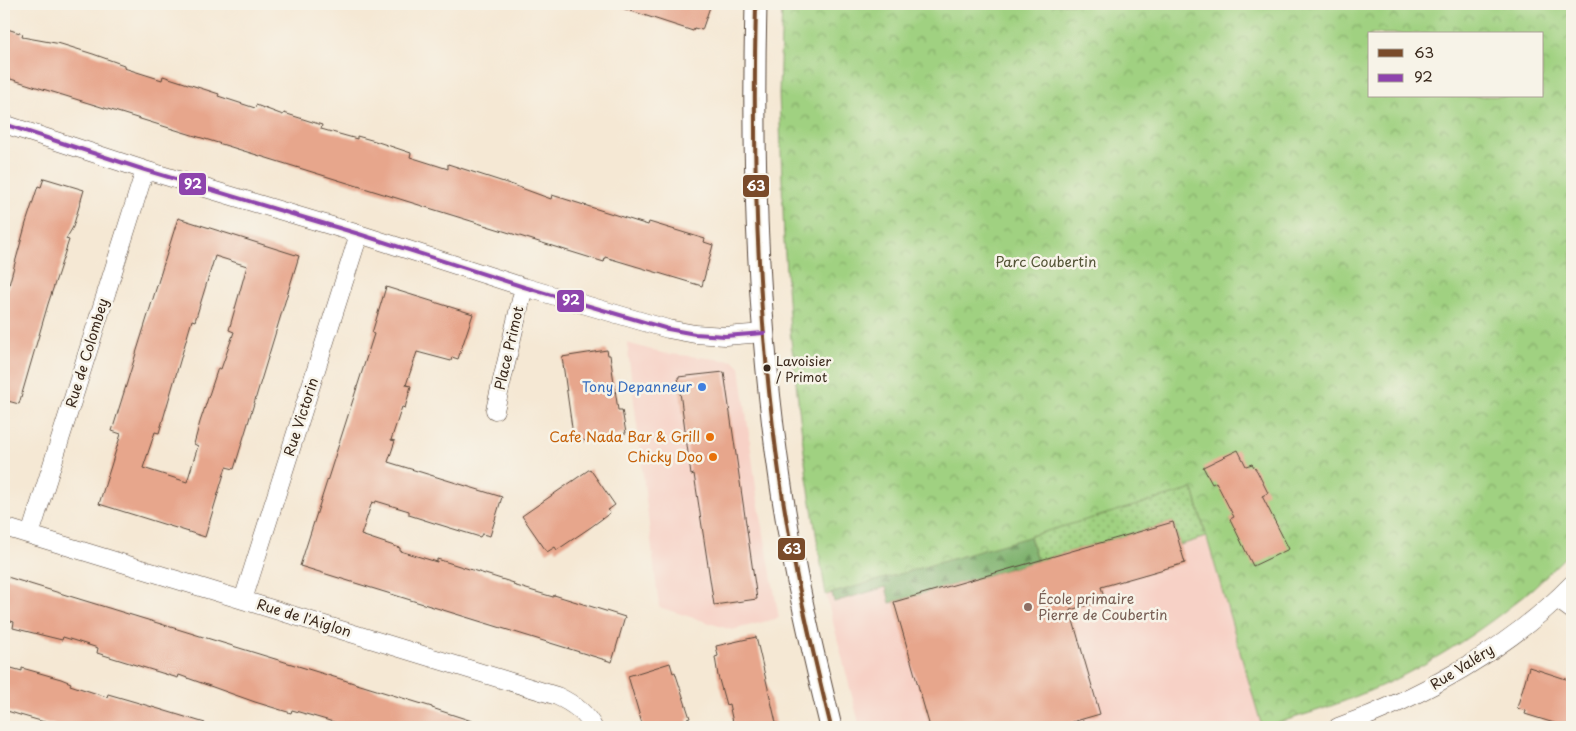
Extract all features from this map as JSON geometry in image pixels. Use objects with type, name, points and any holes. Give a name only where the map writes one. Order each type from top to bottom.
[{"type":"street","points":[[756,4],[754,138],[764,333],[780,479],[807,632],[831,727]]},
{"type":"street","points":[[4,124],[145,170],[359,234],[524,287],[668,329],[695,334],[718,335],[764,333]]},
{"type":"street","name":"Rue de Colombey","points":[[30,535],[145,170]]},
{"type":"street","name":"Rue Victorin","points":[[243,600],[359,234]]},
{"type":"street","name":"Place Primot","points":[[495,410],[524,287]]},
{"type":"street","name":"Rue de l'Aiglon","points":[[4,527],[557,696],[570,702],[582,712],[593,727]]},
{"type":"street","name":"Rue Valéry","points":[[1338,727],[1363,719],[1412,697],[1448,677],[1488,652],[1557,599],[1572,584]]},
{"type":"street","points":[[1557,599],[1572,610]]},
{"type":"shaded area","points":[[627,343],[662,353],[734,361],[740,367],[757,495],[779,618],[732,630],[659,607]]},
{"type":"shaded area","name":"École primaire Pierre de Coubertin","points":[[1193,489],[1262,727],[860,727],[826,595]]},
{"type":"green space","name":"Parc Coubertin","points":[[782,4],[1572,4],[1572,550],[1514,604],[1450,649],[1404,675],[1345,701],[1262,727],[1193,490],[826,595],[807,478],[790,331],[784,240],[779,93]]},
{"type":"green space","points":[[1193,489],[1206,537],[1180,545],[1173,522],[1037,561],[1030,536]]},
{"type":"green space","points":[[1030,536],[1037,561],[890,603],[886,587],[834,602],[832,593]]},
{"type":"building","points":[[620,4],[711,4],[702,30],[694,28],[693,31],[619,7]]},
{"type":"building","points":[[4,28],[23,34],[22,37],[61,44],[93,54],[124,65],[124,68],[162,80],[163,76],[255,108],[256,105],[283,115],[284,113],[322,125],[321,129],[357,139],[357,136],[375,141],[411,153],[410,157],[448,169],[448,164],[551,199],[552,195],[648,225],[649,222],[705,239],[704,242],[713,245],[702,286],[605,257],[604,262],[4,77]]},
{"type":"building","points":[[44,178],[84,190],[73,227],[66,239],[69,240],[19,404],[4,400],[4,303],[26,223],[38,186],[41,187]]},
{"type":"building","points":[[178,218],[299,256],[234,469],[226,467],[205,537],[99,504],[121,434],[112,431]],"holes":[[[215,256],[247,266],[229,330],[234,332],[221,369],[218,368],[200,422],[194,444],[198,446],[187,482],[143,468],[155,432],[159,433],[192,320],[195,321]]]},
{"type":"building","points":[[386,287],[473,314],[458,359],[452,357],[451,361],[417,352],[406,385],[411,386],[405,408],[402,407],[391,440],[395,441],[388,462],[502,497],[490,536],[482,534],[480,537],[434,523],[409,515],[409,511],[376,501],[375,503],[372,502],[361,535],[400,548],[400,551],[437,562],[437,559],[514,583],[513,585],[553,597],[554,595],[625,617],[612,662],[300,566],[374,334],[372,333]]},
{"type":"building","points":[[607,350],[608,355],[610,355],[618,410],[622,410],[626,433],[618,434],[618,436],[574,442],[562,357]]},
{"type":"building","points":[[724,372],[757,599],[714,605],[694,474],[691,475],[678,377]]},
{"type":"building","points":[[1238,450],[1246,466],[1252,464],[1257,471],[1268,493],[1262,496],[1289,549],[1253,566],[1230,519],[1234,517],[1216,482],[1212,484],[1203,467]]},
{"type":"building","points":[[590,469],[615,505],[608,510],[610,513],[591,527],[557,550],[555,547],[547,552],[522,516]]},
{"type":"building","points":[[1173,522],[1185,563],[1101,587],[1105,600],[1070,610],[1100,714],[1055,727],[930,727],[894,602]]},
{"type":"building","points":[[4,576],[432,707],[481,724],[480,727],[351,727],[292,710],[291,713],[179,675],[178,678],[97,653],[98,648],[63,637],[62,640],[13,628],[14,622],[4,619]]},
{"type":"building","points":[[756,637],[777,727],[734,727],[729,704],[726,705],[718,676],[715,657],[718,656],[716,646]]},
{"type":"building","points":[[670,663],[673,673],[675,672],[690,718],[687,719],[689,727],[643,727],[628,676]]},
{"type":"building","points":[[4,666],[22,671],[22,668],[61,679],[71,683],[70,685],[107,697],[108,694],[205,723],[204,727],[62,727],[20,715],[4,710]]},
{"type":"building","points":[[1529,667],[1572,681],[1572,727],[1525,714],[1526,711],[1517,708]]},
{"type":"transit line","name":"63","points":[[756,4],[755,123],[758,242],[761,301],[772,420],[790,542],[809,635],[831,727]]},
{"type":"transit line","name":"92","points":[[4,124],[145,170],[359,234],[524,287],[668,329],[695,334],[725,336],[764,333]]},
{"type":"place","name":"Lavoisier / Primot","points":[[767,368]]},
{"type":"place","name":"Tony Depanneur","points":[[702,387]]},
{"type":"place","name":"Cafe Nada Bar & Grill","points":[[710,437]]},
{"type":"place","name":"Chicky Doo","points":[[713,457]]},
{"type":"place","name":"École primaire Pierre de Coubertin","points":[[1028,607]]}]
